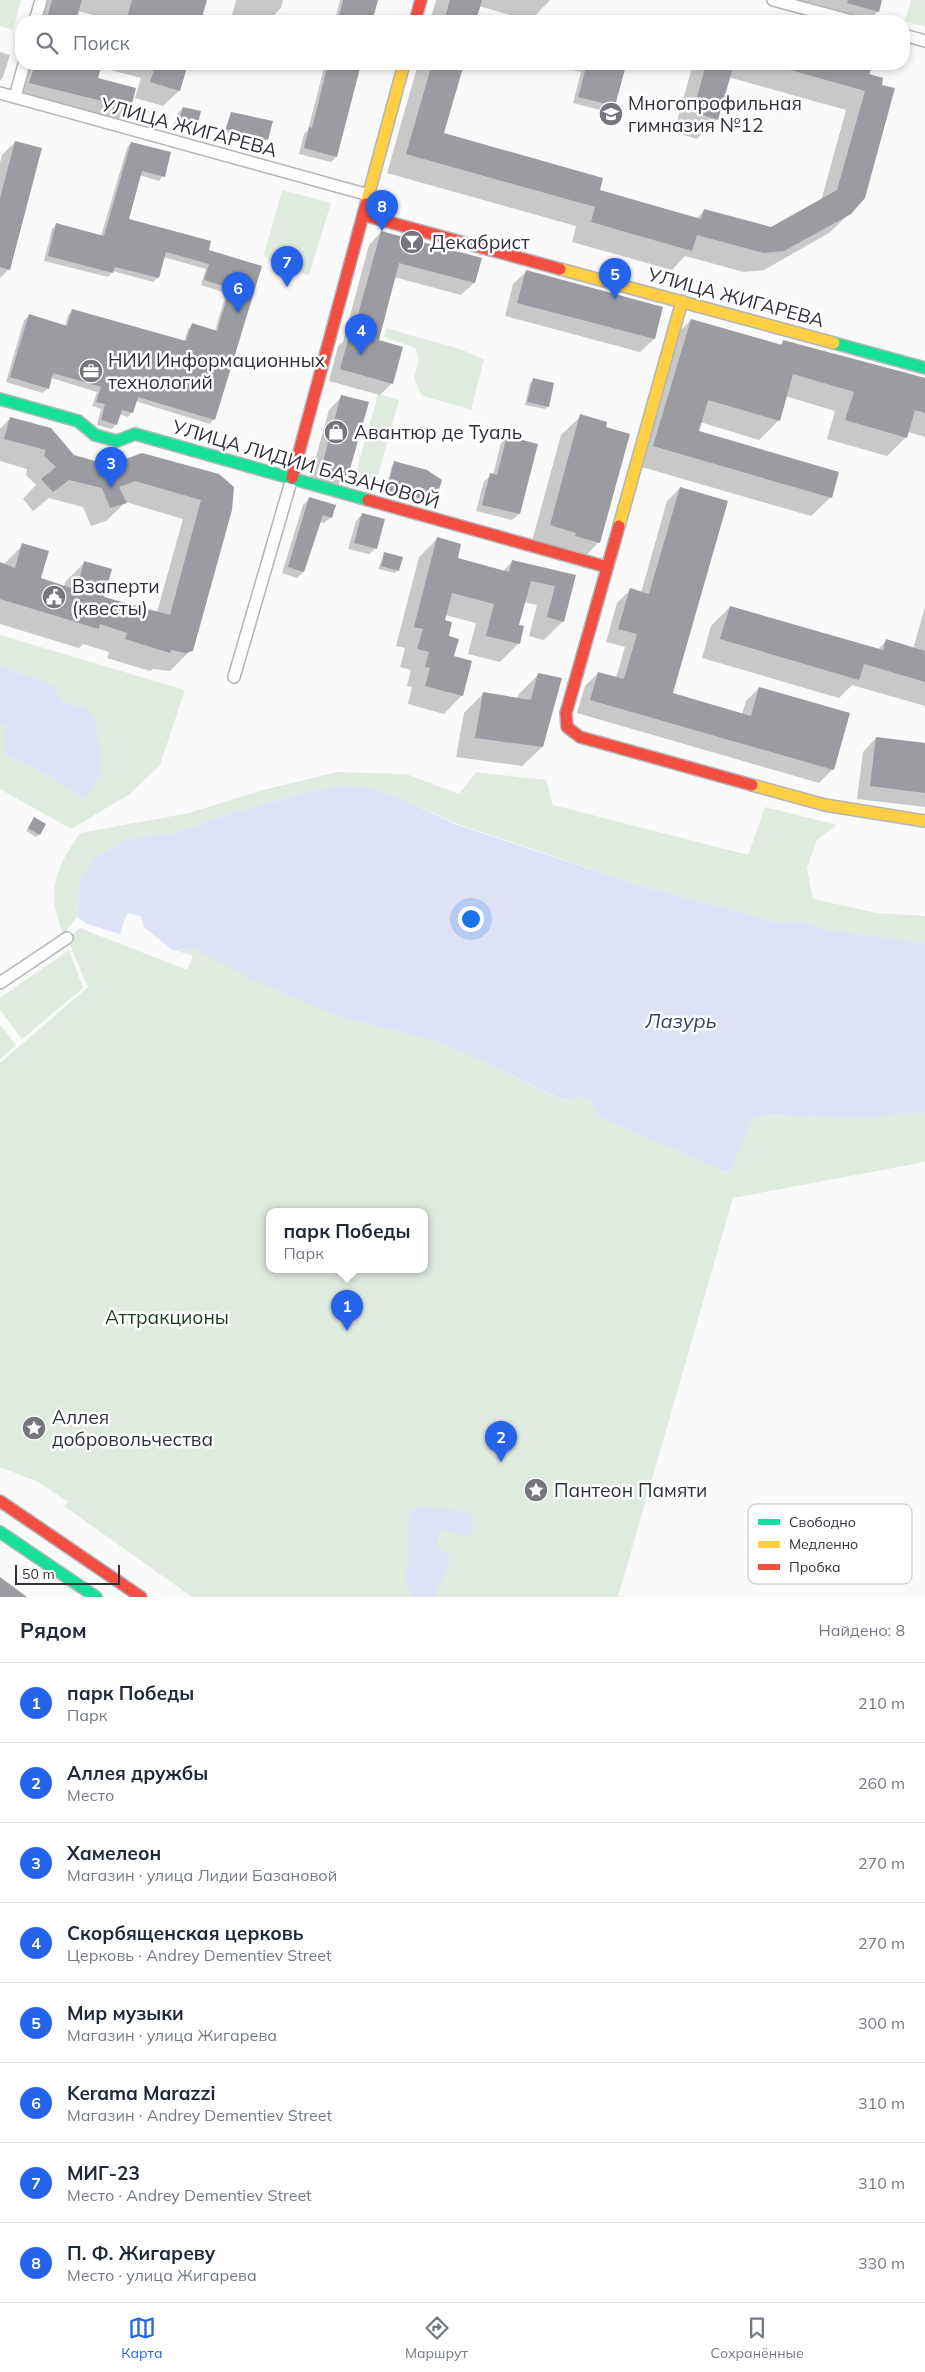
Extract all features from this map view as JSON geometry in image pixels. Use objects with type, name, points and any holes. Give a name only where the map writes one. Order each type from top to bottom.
[{"type":"street","points":[[37,15],[41,0]]},
{"type":"street","points":[[417,15],[421,0]]},
{"type":"street","points":[[773,0],[829,15]]},
{"type":"street","points":[[910,37],[925,41]]},
{"type":"street","points":[[15,97],[22,70]]},
{"type":"street","points":[[234,677],[292,478],[402,70]]},
{"type":"street","name":"УЛИЦА ЖИГАРЕВА","points":[[0,93],[369,195]]},
{"type":"street","name":"УЛИЦА ЖИГАРЕВА","points":[[364,215],[925,368]]},
{"type":"street","points":[[682,301],[566,713],[566,724],[572,733],[825,805],[925,821]]},
{"type":"street","name":"УЛИЦА ЛИДИИ БАЗАНОВОЙ","points":[[0,399],[78,421],[96,435],[116,441],[135,434],[607,567]]},
{"type":"street","points":[[0,983],[67,938]]},
{"type":"street","points":[[0,1501],[141,1597]]},
{"type":"street","points":[[0,1532],[96,1597]]},
{"type":"green space","points":[[0,0],[21,0],[17,15],[15,15],[13,30],[0,26]]},
{"type":"green space","points":[[911,0],[925,0],[925,27],[910,22],[910,15],[907,15]]},
{"type":"green space","points":[[282,190],[331,203],[309,275],[274,266],[264,255]]},
{"type":"green space","points":[[386,328],[463,350],[484,360],[471,410],[421,395],[414,378],[419,360],[415,348],[384,337]]},
{"type":"green space","points":[[378,394],[399,400],[376,482],[355,476]]},
{"type":"green space","points":[[0,635],[185,690],[160,765],[130,794],[71,829],[0,789],[0,724],[5,727],[5,755],[34,767],[83,798],[85,708],[62,702],[41,680],[0,666]]},
{"type":"green space","points":[[337,772],[406,774],[459,794],[476,772],[546,780],[553,805],[748,855],[765,807],[837,825],[817,840],[807,868],[813,899],[877,913],[925,916],[925,943],[823,929],[801,921],[781,923],[638,885],[455,823],[395,796],[372,788],[340,786],[304,793],[231,813],[175,833],[127,839],[92,860],[80,878],[77,917],[63,935],[54,901],[55,882],[61,864],[80,833],[189,813],[259,791]]},
{"type":"green space","name":"Аттракционы","points":[[80,928],[187,970],[193,956],[171,949],[195,950],[337,1010],[339,1016],[442,1043],[464,1053],[471,1052],[476,1059],[563,1100],[580,1097],[589,1099],[601,1118],[655,1141],[665,1141],[728,1173],[753,1119],[763,1115],[863,1118],[925,1112],[925,1162],[733,1198],[618,1597],[192,1597],[64,1506],[68,1502],[38,1482],[0,1467],[0,1063],[88,987],[67,938]]},
{"type":"green space","points":[[69,950],[83,988],[22,1039],[0,1010],[0,998]]},
{"type":"green space","points":[[0,1024],[16,1045],[0,1059]]},
{"type":"water","points":[[0,666],[41,680],[55,687],[62,702],[85,708],[95,719],[101,756],[99,778],[83,798],[34,767],[5,755],[5,727],[0,724]]},
{"type":"water","name":"Лазурь","points":[[340,786],[372,788],[395,796],[455,824],[638,885],[781,923],[801,921],[823,929],[925,943],[925,1112],[863,1118],[763,1115],[753,1119],[729,1173],[601,1118],[589,1099],[580,1097],[564,1100],[442,1043],[338,1016],[260,983],[195,950],[171,949],[144,927],[141,916],[127,913],[120,934],[87,924],[77,917],[80,878],[92,860],[127,839],[175,833],[231,813],[304,793]]},
{"type":"water","points":[[423,1506],[469,1512],[473,1520],[473,1526],[469,1535],[462,1536],[444,1529],[438,1532],[438,1548],[449,1555],[451,1560],[434,1597],[413,1597],[406,1580],[409,1518],[411,1511]]},
{"type":"building","points":[[52,0],[82,0],[78,15],[48,15]]},
{"type":"building","points":[[132,0],[207,0],[203,15],[128,15]]},
{"type":"building","points":[[343,0],[378,0],[374,15],[339,15]]},
{"type":"building","points":[[450,0],[482,0],[478,15],[446,15]]},
{"type":"building","points":[[848,0],[882,0],[879,12],[847,3]]},
{"type":"building","points":[[33,70],[100,70],[98,78],[136,88],[131,108],[29,83]]},
{"type":"building","points":[[154,70],[186,70],[180,91],[150,82]]},
{"type":"building","points":[[326,70],[359,70],[337,157],[304,148],[309,127],[312,128]]},
{"type":"building","points":[[430,70],[462,70],[444,133],[603,178],[600,190],[701,219],[704,209],[771,227],[837,190],[865,91],[791,70],[871,70],[869,74],[883,78],[882,85],[895,88],[865,198],[851,214],[784,251],[764,253],[697,235],[692,251],[591,222],[595,207],[406,154]]},
{"type":"building","points":[[585,70],[625,70],[615,106],[578,97]]},
{"type":"building","points":[[704,70],[732,70],[718,120],[693,112]]},
{"type":"building","points":[[183,107],[201,111],[198,123],[180,118]]},
{"type":"building","points":[[231,112],[273,121],[268,140],[226,129]]},
{"type":"building","points":[[15,141],[42,148],[10,270],[0,267],[0,198]]},
{"type":"building","points":[[131,142],[171,152],[165,177],[142,171],[129,219],[211,241],[209,250],[262,266],[215,420],[138,397],[133,413],[122,410],[117,425],[101,420],[105,404],[96,402],[101,387],[53,373],[49,389],[10,377],[29,314],[67,326],[72,309],[186,341],[192,323],[217,331],[230,288],[204,280],[209,264],[166,252],[159,278],[115,267],[113,273],[48,256],[56,223],[104,236]]},
{"type":"building","points":[[381,231],[482,258],[475,283],[399,263],[379,340],[403,347],[393,384],[340,369],[350,333],[353,333]]},
{"type":"building","points":[[526,270],[663,307],[655,339],[517,303]]},
{"type":"building","points":[[691,319],[782,345],[783,340],[925,378],[925,413],[915,410],[907,438],[845,420],[854,392],[793,374],[780,421],[708,400],[699,431],[839,472],[832,498],[653,446]]},
{"type":"building","points":[[533,378],[554,383],[549,407],[527,402]]},
{"type":"building","points":[[341,395],[369,402],[348,476],[321,469]]},
{"type":"building","points":[[580,414],[607,422],[606,427],[630,434],[600,543],[575,536],[576,533],[550,525]]},
{"type":"building","points":[[10,417],[51,428],[74,455],[109,465],[142,453],[219,474],[234,487],[232,510],[193,651],[186,653],[171,650],[170,653],[125,639],[127,633],[100,624],[99,629],[0,599],[0,562],[15,568],[22,543],[49,551],[41,578],[77,590],[84,561],[112,569],[104,597],[170,615],[201,500],[135,481],[119,487],[127,503],[110,508],[102,488],[69,480],[53,492],[41,479],[56,467],[44,456],[46,450],[4,439]]},
{"type":"building","points":[[507,436],[538,444],[520,514],[482,505],[490,473],[497,475]]},
{"type":"building","points":[[394,461],[427,470],[442,480],[435,502],[387,490]]},
{"type":"building","points":[[680,487],[728,501],[673,693],[751,716],[759,687],[850,713],[834,770],[590,700],[598,672],[624,679],[637,634],[618,629],[630,588],[649,594]]},
{"type":"building","points":[[309,497],[336,505],[332,518],[323,515],[304,572],[288,567]]},
{"type":"building","points":[[362,513],[385,519],[377,549],[354,543]]},
{"type":"building","points":[[437,537],[461,544],[458,558],[509,572],[512,560],[576,575],[564,622],[547,617],[555,586],[531,581],[519,625],[524,626],[520,644],[486,636],[494,604],[452,593],[445,620],[452,622],[449,636],[459,639],[454,656],[472,661],[463,696],[425,686],[430,668],[425,667],[429,652],[417,649],[423,629],[414,627]]},
{"type":"building","points":[[384,552],[403,557],[399,571],[381,566]]},
{"type":"building","points":[[730,606],[883,650],[886,639],[925,651],[925,682],[864,664],[859,680],[720,639]]},
{"type":"building","points":[[538,673],[562,678],[543,747],[475,738],[483,692],[531,700]]},
{"type":"building","points":[[876,737],[925,743],[925,793],[870,786]]},
{"type":"building","points":[[34,817],[46,824],[40,835],[28,828]]},
{"type":"building","points":[[0,1577],[27,1597],[0,1597]]},
{"type":"traffic: fast","points":[[834,343],[925,368]]},
{"type":"traffic: fast","points":[[0,399],[78,421],[95,435],[117,441],[135,434],[368,500]]},
{"type":"traffic: fast","points":[[0,1532],[96,1597]]},
{"type":"traffic: slow","points":[[366,204],[402,70]]},
{"type":"traffic: slow","points":[[560,269],[834,343]]},
{"type":"traffic: slow","points":[[619,526],[682,301]]},
{"type":"traffic: slow","points":[[752,785],[825,805],[925,821]]},
{"type":"traffic: jam","points":[[417,15],[421,0]]},
{"type":"traffic: jam","points":[[292,478],[366,204]]},
{"type":"traffic: jam","points":[[363,215],[560,269]]},
{"type":"traffic: jam","points":[[368,500],[607,567]]},
{"type":"traffic: jam","points":[[619,526],[566,713],[567,727],[580,737],[752,785]]},
{"type":"traffic: jam","points":[[0,1501],[141,1597]]},
{"type":"place","name":"Многопрофильная гимназия №12","points":[[611,114]]},
{"type":"place","name":"П. Ф. Жигареву","points":[[382,231]]},
{"type":"place","name":"Декабрист","points":[[412,242]]},
{"type":"place","name":"МИГ-23","points":[[287,287]]},
{"type":"place","name":"Мир музыки","points":[[615,299]]},
{"type":"place","name":"Kerama Marazzi","points":[[238,313]]},
{"type":"place","name":"Скорбященская церковь","points":[[361,355]]},
{"type":"place","name":"НИИ Информационных технологий","points":[[91,371]]},
{"type":"place","name":"Авантюр де Туаль","points":[[336,432]]},
{"type":"place","name":"Хамелеон","points":[[111,488]]},
{"type":"place","name":"Взаперти (квесты)","points":[[54,597]]},
{"type":"place","name":"парк Победы","points":[[347,1331]]},
{"type":"place","name":"Аллея добровольчества","points":[[34,1428]]},
{"type":"place","name":"Аллея дружбы","points":[[501,1462]]},
{"type":"place","name":"Пантеон Памяти","points":[[536,1490]]}]
